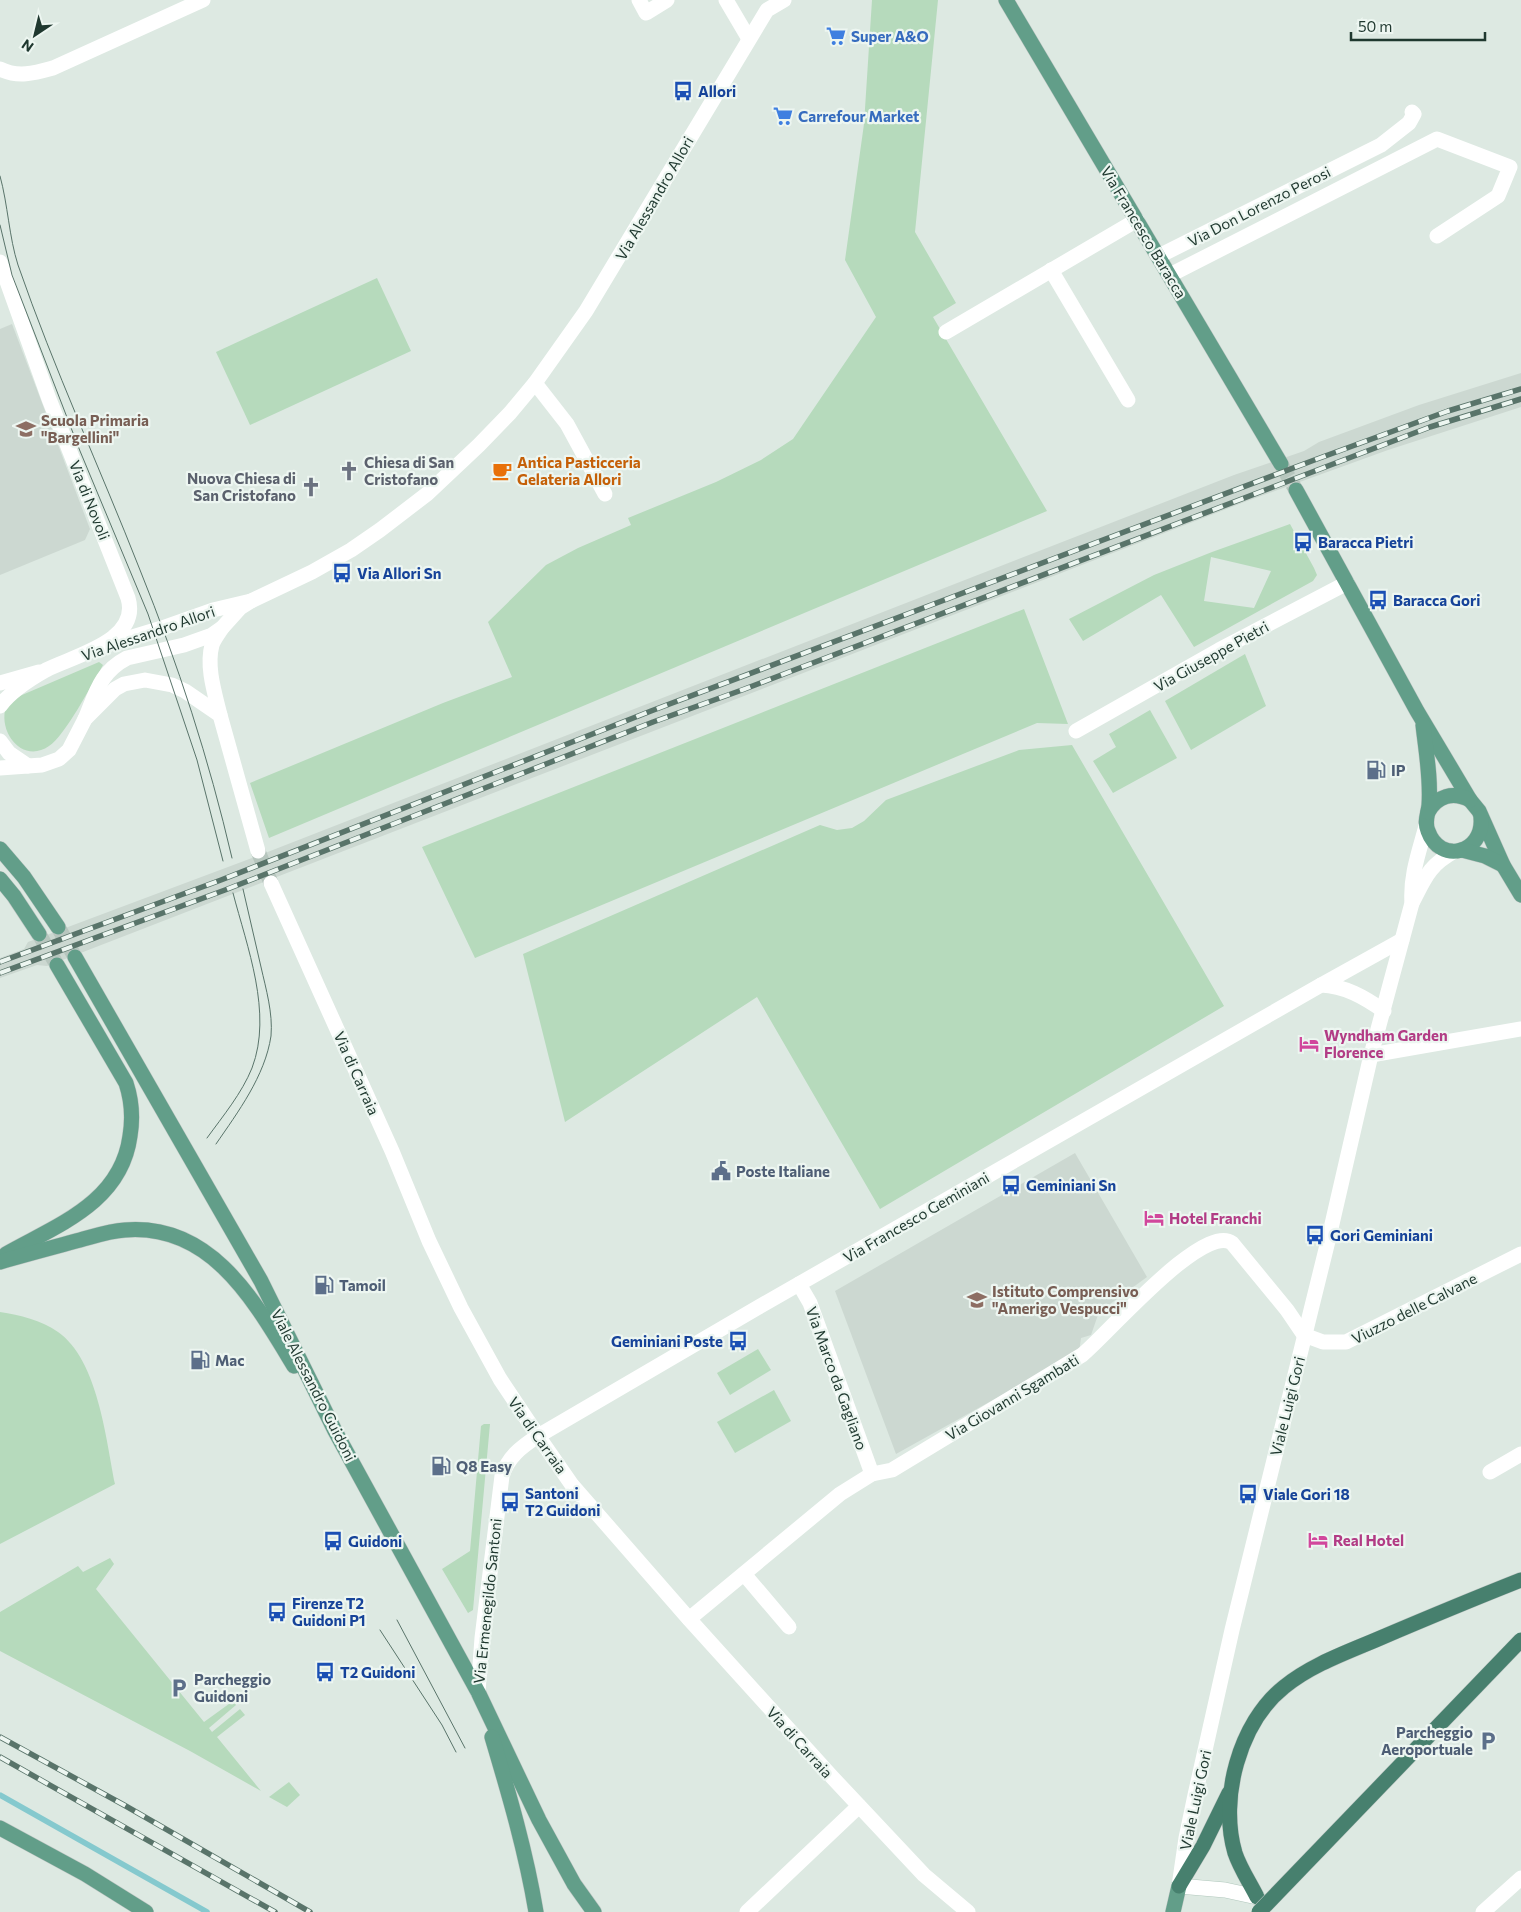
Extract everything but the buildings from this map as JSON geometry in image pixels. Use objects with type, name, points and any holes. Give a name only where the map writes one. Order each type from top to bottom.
[{"type":"highway","points":[[1521,1580],[1305,1672],[1282,1688],[1257,1716],[1247,1734],[1235,1768],[1230,1822],[1235,1853],[1258,1904],[1521,1640]]},
{"type":"highway","points":[[1179,1886],[1203,1846],[1232,1787]]},
{"type":"main road","name":"Via Francesco Baracca","points":[[1006,0],[1281,464]]},
{"type":"main road","points":[[1296,490],[1423,721],[1470,800],[1475,805],[1503,864],[1521,896]]},
{"type":"main road","points":[[1423,721],[1430,776],[1427,819],[1436,844],[1448,850],[1485,856],[1503,864]]},
{"type":"main road","points":[[1427,819],[1432,806],[1442,797],[1456,795],[1470,800]]},
{"type":"main road","points":[[1458,851],[1474,843],[1478,838],[1481,831],[1481,817]]},
{"type":"main road","points":[[0,850],[24,877],[58,927]]},
{"type":"main road","points":[[0,879],[14,896],[39,934]]},
{"type":"main road","name":"Viale Alessandro Guidoni","points":[[75,957],[261,1281],[335,1431],[478,1692],[539,1820],[574,1884],[594,1912]]},
{"type":"main road","points":[[0,1258],[88,1207],[101,1195],[119,1172],[129,1143],[132,1112],[129,1092],[122,1075],[57,965]]},
{"type":"main road","points":[[0,1262],[108,1232],[144,1229],[180,1238],[218,1262],[245,1290],[335,1431]]},
{"type":"main road","points":[[478,1692],[509,1794],[536,1912]]},
{"type":"main road","points":[[0,1828],[156,1912]]},
{"type":"main road","points":[[85,1874],[146,1912]]},
{"type":"main road","name":"Viale Luigi Gori","points":[[1173,1912],[1179,1886]]},
{"type":"street","points":[[0,69],[10,73],[28,74],[53,68],[203,0]]},
{"type":"street","points":[[638,0],[646,13],[667,0]]},
{"type":"street","points":[[726,0],[749,39]]},
{"type":"street","name":"Via Alessandro Allori","points":[[0,768],[50,763],[64,755],[69,750],[85,719],[105,674],[117,663],[139,654],[198,641],[222,628],[240,608],[251,601],[312,572],[352,550],[446,478],[510,413],[535,383],[586,312],[769,5],[784,0]]},
{"type":"street","name":"Via Don Lorenzo Perosi","points":[[1159,256],[1381,144],[1409,123],[1414,114],[1412,112]]},
{"type":"street","name":"Via Don Lorenzo Perosi","points":[[1170,275],[1437,138],[1510,167],[1498,196],[1437,236]]},
{"type":"street","points":[[1360,155],[1361,177]]},
{"type":"street","points":[[946,332],[1137,220]]},
{"type":"street","name":"Via di Novoli","points":[[0,262],[49,399],[129,600],[130,611],[125,623],[103,646]]},
{"type":"street","points":[[1052,270],[1128,400]]},
{"type":"street","points":[[535,383],[567,424],[606,494]]},
{"type":"street","name":"Via Giuseppe Pietri","points":[[1076,731],[1226,646],[1347,583]]},
{"type":"street","name":"Via Alessandro Allori","points":[[0,683],[46,670],[103,646],[213,610],[251,601]]},
{"type":"street","points":[[222,628],[214,640],[211,657],[215,692],[258,851]]},
{"type":"street","name":"Via Alessandro Allori","points":[[0,706],[15,690],[46,670]]},
{"type":"street","points":[[85,719],[119,686],[145,680],[167,683],[185,691],[220,716]]},
{"type":"street","points":[[0,741],[13,757],[30,766]]},
{"type":"street","name":"Viale Luigi Gori","points":[[1412,903],[1413,874],[1427,819]]},
{"type":"street","points":[[0,840],[11,862]]},
{"type":"street","name":"Viale Luigi Gori","points":[[1179,1886],[1194,1795],[1232,1630],[1372,1055],[1402,940],[1412,903],[1433,867],[1440,859],[1458,851]]},
{"type":"street","name":"Via di Carraia","points":[[271,883],[461,1308],[500,1379],[538,1436],[572,1485],[689,1619],[924,1875],[968,1912]]},
{"type":"street","points":[[0,887],[14,896]]},
{"type":"street","name":"Via Francesco Geminiani","points":[[538,1436],[799,1284],[1402,940]]},
{"type":"street","points":[[1321,985],[1333,986],[1355,993],[1384,1011]]},
{"type":"street","points":[[1372,1055],[1521,1029]]},
{"type":"street","name":"Via Giovanni Sgambati","points":[[689,1619],[840,1494],[872,1474],[892,1470],[1082,1355],[1095,1345],[1158,1280],[1198,1250],[1218,1239],[1232,1242],[1288,1310],[1304,1335]]},
{"type":"street","name":"Viuzzo delle Calvane","points":[[1304,1335],[1323,1342],[1346,1342],[1521,1254]]},
{"type":"street","name":"Via Marco da Gagliano","points":[[799,1284],[810,1304],[872,1474]]},
{"type":"street","name":"Via Ermenegildo Santoni","points":[[478,1692],[483,1629],[502,1476],[509,1460],[516,1452],[538,1436]]},
{"type":"street","points":[[1490,1472],[1521,1454]]},
{"type":"street","points":[[744,1574],[790,1627]]},
{"type":"street","points":[[747,1912],[859,1806]]},
{"type":"street","points":[[1483,1912],[1521,1878]]},
{"type":"street","points":[[1179,1886],[1225,1890],[1258,1904]]},
{"type":"shaded area","name":"Scuola Primaria \"Bargellini\"","points":[[12,324],[90,529],[85,540],[0,575],[0,329]]},
{"type":"shaded area","points":[[1521,373],[1521,407],[1388,450],[1247,501],[47,966],[37,965],[0,978],[0,958],[24,949],[28,942],[260,855],[1234,475],[1304,451],[1319,442],[1419,405]]},
{"type":"shaded area","name":"Istituto Comprensivo \"Amerigo Vespucci\"","points":[[1075,1153],[1147,1277],[1099,1312],[1091,1335],[1081,1338],[1079,1352],[896,1454],[835,1291]]},
{"type":"green space","points":[[872,0],[938,0],[915,232],[956,303],[933,317],[1047,511],[269,838],[250,783],[443,703],[512,677],[488,622],[546,565],[578,548],[631,525],[628,518],[716,482],[761,460],[793,439],[876,317],[845,260],[864,124]]},
{"type":"green space","points":[[377,278],[411,351],[250,425],[216,352]]},
{"type":"green space","points":[[1290,524],[1317,575],[1313,581],[1194,647],[1161,595],[1083,641],[1069,619],[1154,575]],"holes":[[[1211,557],[1271,571],[1254,608],[1204,601]]]},
{"type":"green space","points":[[1024,609],[1068,724],[1037,723],[475,958],[422,847]]},
{"type":"green space","points":[[1245,654],[1266,706],[1191,750],[1165,701]]},
{"type":"green space","points":[[99,662],[103,665],[78,709],[63,732],[49,746],[31,751],[23,749],[10,738],[4,720],[5,710],[15,698]]},
{"type":"green space","points":[[1150,710],[1177,758],[1113,793],[1093,761],[1116,747],[1109,734]]},
{"type":"green space","points":[[1072,745],[1224,1006],[880,1209],[757,997],[565,1122],[523,954],[820,825],[837,830],[852,828],[864,821],[886,800],[1019,750]]},
{"type":"green space","points":[[0,1312],[23,1316],[45,1324],[58,1332],[72,1345],[83,1361],[104,1424],[115,1484],[0,1544]]},
{"type":"green space","points":[[758,1349],[771,1370],[730,1395],[717,1373]]},
{"type":"green space","points":[[774,1390],[791,1421],[735,1453],[717,1422]]},
{"type":"green space","points":[[490,1424],[473,1610],[468,1613],[442,1569],[470,1551],[481,1426]]},
{"type":"green space","points":[[110,1558],[114,1564],[96,1589],[204,1722],[233,1701],[236,1705],[209,1728],[212,1732],[240,1709],[245,1715],[217,1737],[261,1791],[190,1751],[0,1651],[0,1612],[78,1566],[83,1572]]},
{"type":"green space","points":[[289,1782],[300,1795],[287,1807],[269,1797]]},
{"type":"waterway","points":[[0,1795],[207,1912]]},
{"type":"tunnel","points":[[1281,464],[1296,490]]},
{"type":"tunnel","points":[[258,851],[271,883]]},
{"type":"tunnel","points":[[58,927],[75,957]]},
{"type":"tunnel","points":[[39,934],[57,965]]},
{"type":"tram line","points":[[0,176],[18,265],[167,641],[203,748],[232,858]]},
{"type":"tram line","points":[[0,225],[12,275],[80,451],[148,614],[197,760],[223,861]]},
{"type":"tram line","points":[[216,1144],[250,1093],[263,1065],[271,1036],[269,1001],[243,889]]},
{"type":"tram line","points":[[207,1138],[243,1086],[252,1068],[258,1047],[260,1025],[256,980],[233,893]]},
{"type":"tram line","points":[[397,1620],[465,1748]]},
{"type":"tram line","points":[[380,1630],[442,1725],[456,1752]]},
{"type":"railway","points":[[0,962],[221,880],[651,711],[1317,459],[1448,411],[1521,389]]},
{"type":"railway","points":[[0,973],[225,890],[653,722],[742,690],[1430,427],[1521,399]]},
{"type":"railway","points":[[0,1737],[124,1805],[310,1912]]},
{"type":"railway","points":[[0,1757],[275,1912]]},
{"type":"place","name":"Super A&O","points":[[836,36]]},
{"type":"place","name":"Allori","points":[[683,91]]},
{"type":"place","name":"Carrefour Market","points":[[783,116]]},
{"type":"place","name":"Scuola Primaria \"Bargellini\"","points":[[26,429]]},
{"type":"place","name":"Chiesa di San Cristofano","points":[[349,471]]},
{"type":"place","name":"Antica Pasticceria Gelateria Allori","points":[[502,471]]},
{"type":"place","name":"Nuova Chiesa di San Cristofano","points":[[311,487]]},
{"type":"place","name":"Baracca Pietri","points":[[1303,542]]},
{"type":"place","name":"Via Allori Sn","points":[[342,573]]},
{"type":"place","name":"Baracca Gori","points":[[1378,600]]},
{"type":"place","name":"IP","points":[[1376,770]]},
{"type":"place","name":"Wyndham Garden Florence","points":[[1309,1044]]},
{"type":"place","name":"Poste Italiane","points":[[721,1171]]},
{"type":"place","name":"Geminiani Sn","points":[[1011,1185]]},
{"type":"place","name":"Hotel Franchi","points":[[1154,1218]]},
{"type":"place","name":"Gori Geminiani","points":[[1315,1235]]},
{"type":"place","name":"Tamoil","points":[[324,1285]]},
{"type":"place","name":"Istituto Comprensivo \"Amerigo Vespucci\"","points":[[977,1300]]},
{"type":"place","name":"Geminiani Poste","points":[[738,1341]]},
{"type":"place","name":"Mac","points":[[200,1360]]},
{"type":"place","name":"Q8 Easy","points":[[441,1466]]},
{"type":"place","name":"Viale Gori 18","points":[[1248,1494]]},
{"type":"place","name":"Santoni T2 Guidoni","points":[[510,1502]]},
{"type":"place","name":"Real Hotel","points":[[1318,1540]]},
{"type":"place","name":"Guidoni","points":[[333,1541]]},
{"type":"place","name":"Firenze T2 Guidoni P1","points":[[277,1612]]},
{"type":"place","name":"T2 Guidoni","points":[[325,1672]]},
{"type":"place","name":"Parcheggio Guidoni","points":[[179,1688]]},
{"type":"place","name":"Parcheggio Aeroportuale","points":[[1488,1741]]}]
